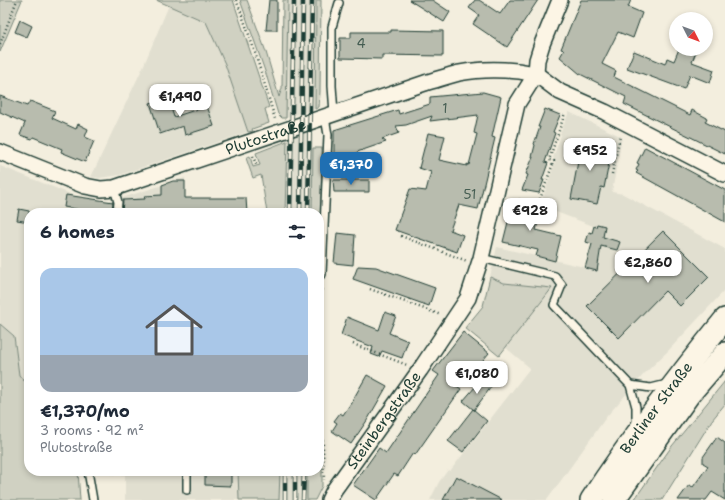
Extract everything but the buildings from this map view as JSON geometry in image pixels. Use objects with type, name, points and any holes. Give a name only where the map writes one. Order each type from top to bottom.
[{"type":"main road","name":"Berliner Straße","points":[[591,500],[636,433],[673,382],[725,318]]},
{"type":"main road","name":"Berliner Straße","points":[[614,500],[689,395],[725,353]]},
{"type":"street","points":[[560,0],[542,44],[537,60],[536,74],[560,92],[622,121],[725,174]]},
{"type":"street","name":"Plutostraße","points":[[0,152],[85,186],[101,189],[114,188],[425,83],[459,73],[484,70],[508,70],[536,74]]},
{"type":"street","name":"Steinbergstraße","points":[[331,495],[420,370],[468,298],[480,262],[517,104],[536,74]]},
{"type":"lane","points":[[324,228],[328,135],[332,86],[332,27],[339,3]]},
{"type":"lane","points":[[114,188],[118,202],[117,208]]},
{"type":"lane","points":[[480,262],[555,276],[562,285],[554,305],[630,385],[636,407],[636,433]]},
{"type":"lane","points":[[630,385],[651,388],[673,382]]},
{"type":"lane","points":[[89,476],[93,500]]},
{"type":"lane","points":[[187,490],[188,476]]},
{"type":"path","points":[[0,44],[17,0]]},
{"type":"path","points":[[236,0],[259,63],[280,133]]},
{"type":"path","points":[[540,200],[554,161],[549,160],[565,113]]},
{"type":"path","points":[[612,174],[622,121]]},
{"type":"path","points":[[252,154],[257,167]]},
{"type":"path","points":[[402,236],[480,262]]},
{"type":"path","points":[[370,289],[454,320]]},
{"type":"path","points":[[353,344],[420,370]]},
{"type":"path","points":[[324,476],[324,482],[331,495]]},
{"type":"shaded area","points":[[0,0],[22,0],[0,52]]},
{"type":"shaded area","points":[[156,0],[233,0],[269,107],[265,109],[269,123],[248,132],[225,64],[206,22]]},
{"type":"shaded area","points":[[240,0],[247,0],[266,52],[279,97],[282,88],[283,0],[288,0],[286,118],[282,118],[278,114],[266,74]]},
{"type":"shaded area","points":[[288,0],[316,0],[315,109],[286,118]]},
{"type":"shaded area","points":[[316,0],[321,0],[320,92],[319,107],[315,109]]},
{"type":"shaded area","points":[[169,5],[206,22],[225,64],[248,132],[120,175],[99,178],[91,177],[143,67]]},
{"type":"shaded area","points":[[569,112],[622,137],[612,192],[623,194],[725,249],[725,290],[668,351],[644,374],[607,416],[547,500],[430,500],[439,482],[448,470],[450,471],[530,368],[505,347],[552,289],[504,283],[490,277],[497,247],[597,270],[604,230],[540,206],[556,160],[553,158],[561,135],[560,134]]},
{"type":"shaded area","points":[[313,130],[312,208],[285,208],[286,139]]},
{"type":"shaded area","points":[[287,141],[285,208],[266,208],[261,175],[253,178],[246,158],[250,156],[253,167],[260,165],[256,153]]},
{"type":"shaded area","points":[[313,148],[322,148],[321,208],[312,208]]},
{"type":"shaded area","points":[[0,166],[78,197],[103,201],[122,198],[185,178],[184,208],[24,208],[24,380],[19,375],[14,336],[0,324]]},
{"type":"shaded area","points":[[490,277],[504,283],[552,288],[499,356],[465,328],[483,306]]},
{"type":"shaded area","points":[[0,324],[14,336],[19,375],[24,380],[24,476],[78,476],[80,500],[0,500]]},
{"type":"shaded area","points":[[725,381],[725,404],[712,420],[662,500],[634,500],[672,446]]},
{"type":"shaded area","points":[[125,476],[238,476],[239,500],[125,500]]},
{"type":"shaded area","points":[[238,476],[280,476],[279,500],[239,500]]},
{"type":"shaded area","points":[[280,476],[307,476],[307,500],[279,500]]},
{"type":"shaded area","points":[[307,476],[322,476],[322,486],[315,500],[307,500]]},
{"type":"railway","points":[[290,208],[294,0]]},
{"type":"railway","points":[[300,208],[303,0]]},
{"type":"railway","points":[[308,208],[312,0]]},
{"type":"railway","points":[[285,476],[285,500]]},
{"type":"railway","points":[[295,476],[295,500]]},
{"type":"railway","points":[[303,500],[304,476]]}]
